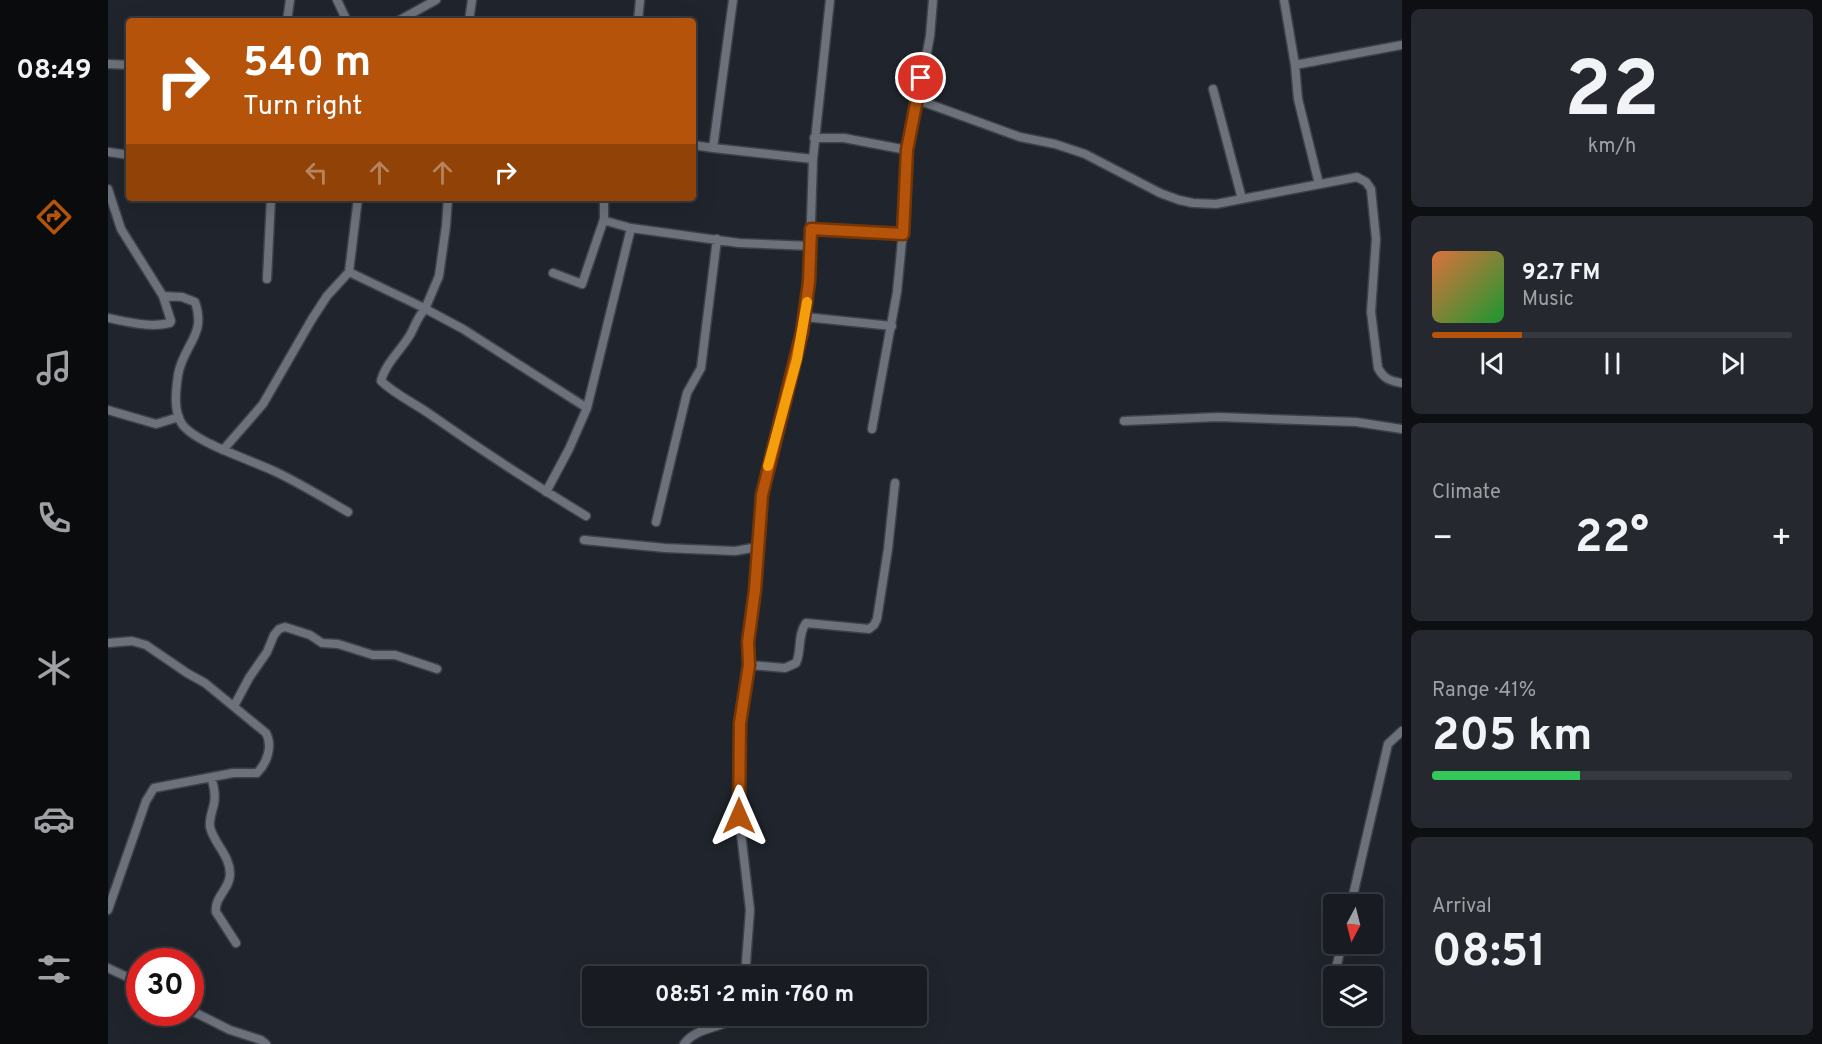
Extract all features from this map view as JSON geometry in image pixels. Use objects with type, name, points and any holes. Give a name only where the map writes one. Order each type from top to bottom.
[{"type":"street","points":[[287,18],[290,0]]},
{"type":"street","points":[[337,0],[346,18]]},
{"type":"street","points":[[403,18],[436,0]]},
{"type":"street","points":[[469,18],[472,0]]},
{"type":"street","points":[[638,18],[640,0]]},
{"type":"street","points":[[713,148],[733,0]]},
{"type":"street","points":[[746,966],[750,910],[739,816],[740,723],[749,665],[748,642],[764,486],[797,359],[804,317],[812,246],[814,138],[830,0]]},
{"type":"street","points":[[872,429],[892,326],[903,234],[907,150],[930,36],[933,0]]},
{"type":"street","points":[[1284,0],[1295,64],[1298,99],[1319,184]]},
{"type":"street","points":[[1295,64],[1402,45]]},
{"type":"street","points":[[108,64],[126,65]]},
{"type":"street","points":[[1213,90],[1242,199]]},
{"type":"street","points":[[918,100],[1020,137],[1055,144],[1085,154],[1160,193],[1193,203],[1216,204],[1357,177],[1366,182],[1371,189],[1376,239],[1371,312],[1378,369],[1387,380],[1402,382]]},
{"type":"street","points":[[814,138],[844,138],[907,150]]},
{"type":"street","points":[[696,145],[813,159]]},
{"type":"street","points":[[108,152],[126,155]]},
{"type":"street","points":[[108,189],[113,216],[163,296],[171,318],[170,323],[146,324],[108,318]]},
{"type":"street","points":[[267,279],[271,201]]},
{"type":"street","points":[[223,450],[262,404],[327,296],[349,272],[358,201]]},
{"type":"street","points":[[448,201],[439,276],[425,309],[381,381],[456,434],[586,516]]},
{"type":"street","points":[[553,273],[582,284],[604,219],[604,201]]},
{"type":"street","points":[[604,219],[631,228],[739,243],[812,246]]},
{"type":"street","points":[[546,492],[569,449],[587,408],[631,228]]},
{"type":"street","points":[[811,229],[903,234]]},
{"type":"street","points":[[656,522],[687,393],[701,368],[717,239]]},
{"type":"street","points":[[349,272],[425,309],[506,356],[587,408]]},
{"type":"street","points":[[163,296],[188,298],[195,302],[200,322],[197,335],[178,373],[176,396],[182,425],[223,450],[274,471],[348,512]]},
{"type":"street","points":[[804,317],[892,326]]},
{"type":"street","points":[[108,410],[156,424],[179,417]]},
{"type":"street","points":[[1124,421],[1218,417],[1356,422],[1402,429]]},
{"type":"street","points":[[749,665],[785,668],[796,663],[802,630],[806,623],[869,628],[874,625],[877,619],[888,549],[895,483]]},
{"type":"street","points":[[584,540],[665,548],[735,551],[758,547]]},
{"type":"street","points":[[234,706],[253,670],[267,652],[274,635],[279,629],[285,627],[310,635],[322,643],[368,654],[395,655],[437,669]]},
{"type":"street","points":[[108,643],[132,641],[146,645],[205,683],[266,733],[269,739],[268,754],[260,772],[233,773],[159,785],[150,793],[108,910]]},
{"type":"street","points":[[1353,894],[1388,744],[1402,731]]},
{"type":"street","points":[[211,777],[215,791],[210,828],[225,855],[230,873],[229,881],[216,903],[216,912],[236,943]]},
{"type":"street","points":[[108,969],[126,977]]},
{"type":"street","points":[[204,1018],[266,1044]]},
{"type":"street","points":[[684,1044],[703,1029],[716,1026]]},
{"type":"slow traffic","points":[[768,466],[797,359],[807,302]]},
{"type":"route","points":[[739,816],[740,723],[749,665],[748,642],[755,590],[762,495],[802,332],[809,282],[811,229],[903,234],[907,150],[921,78]]}]
